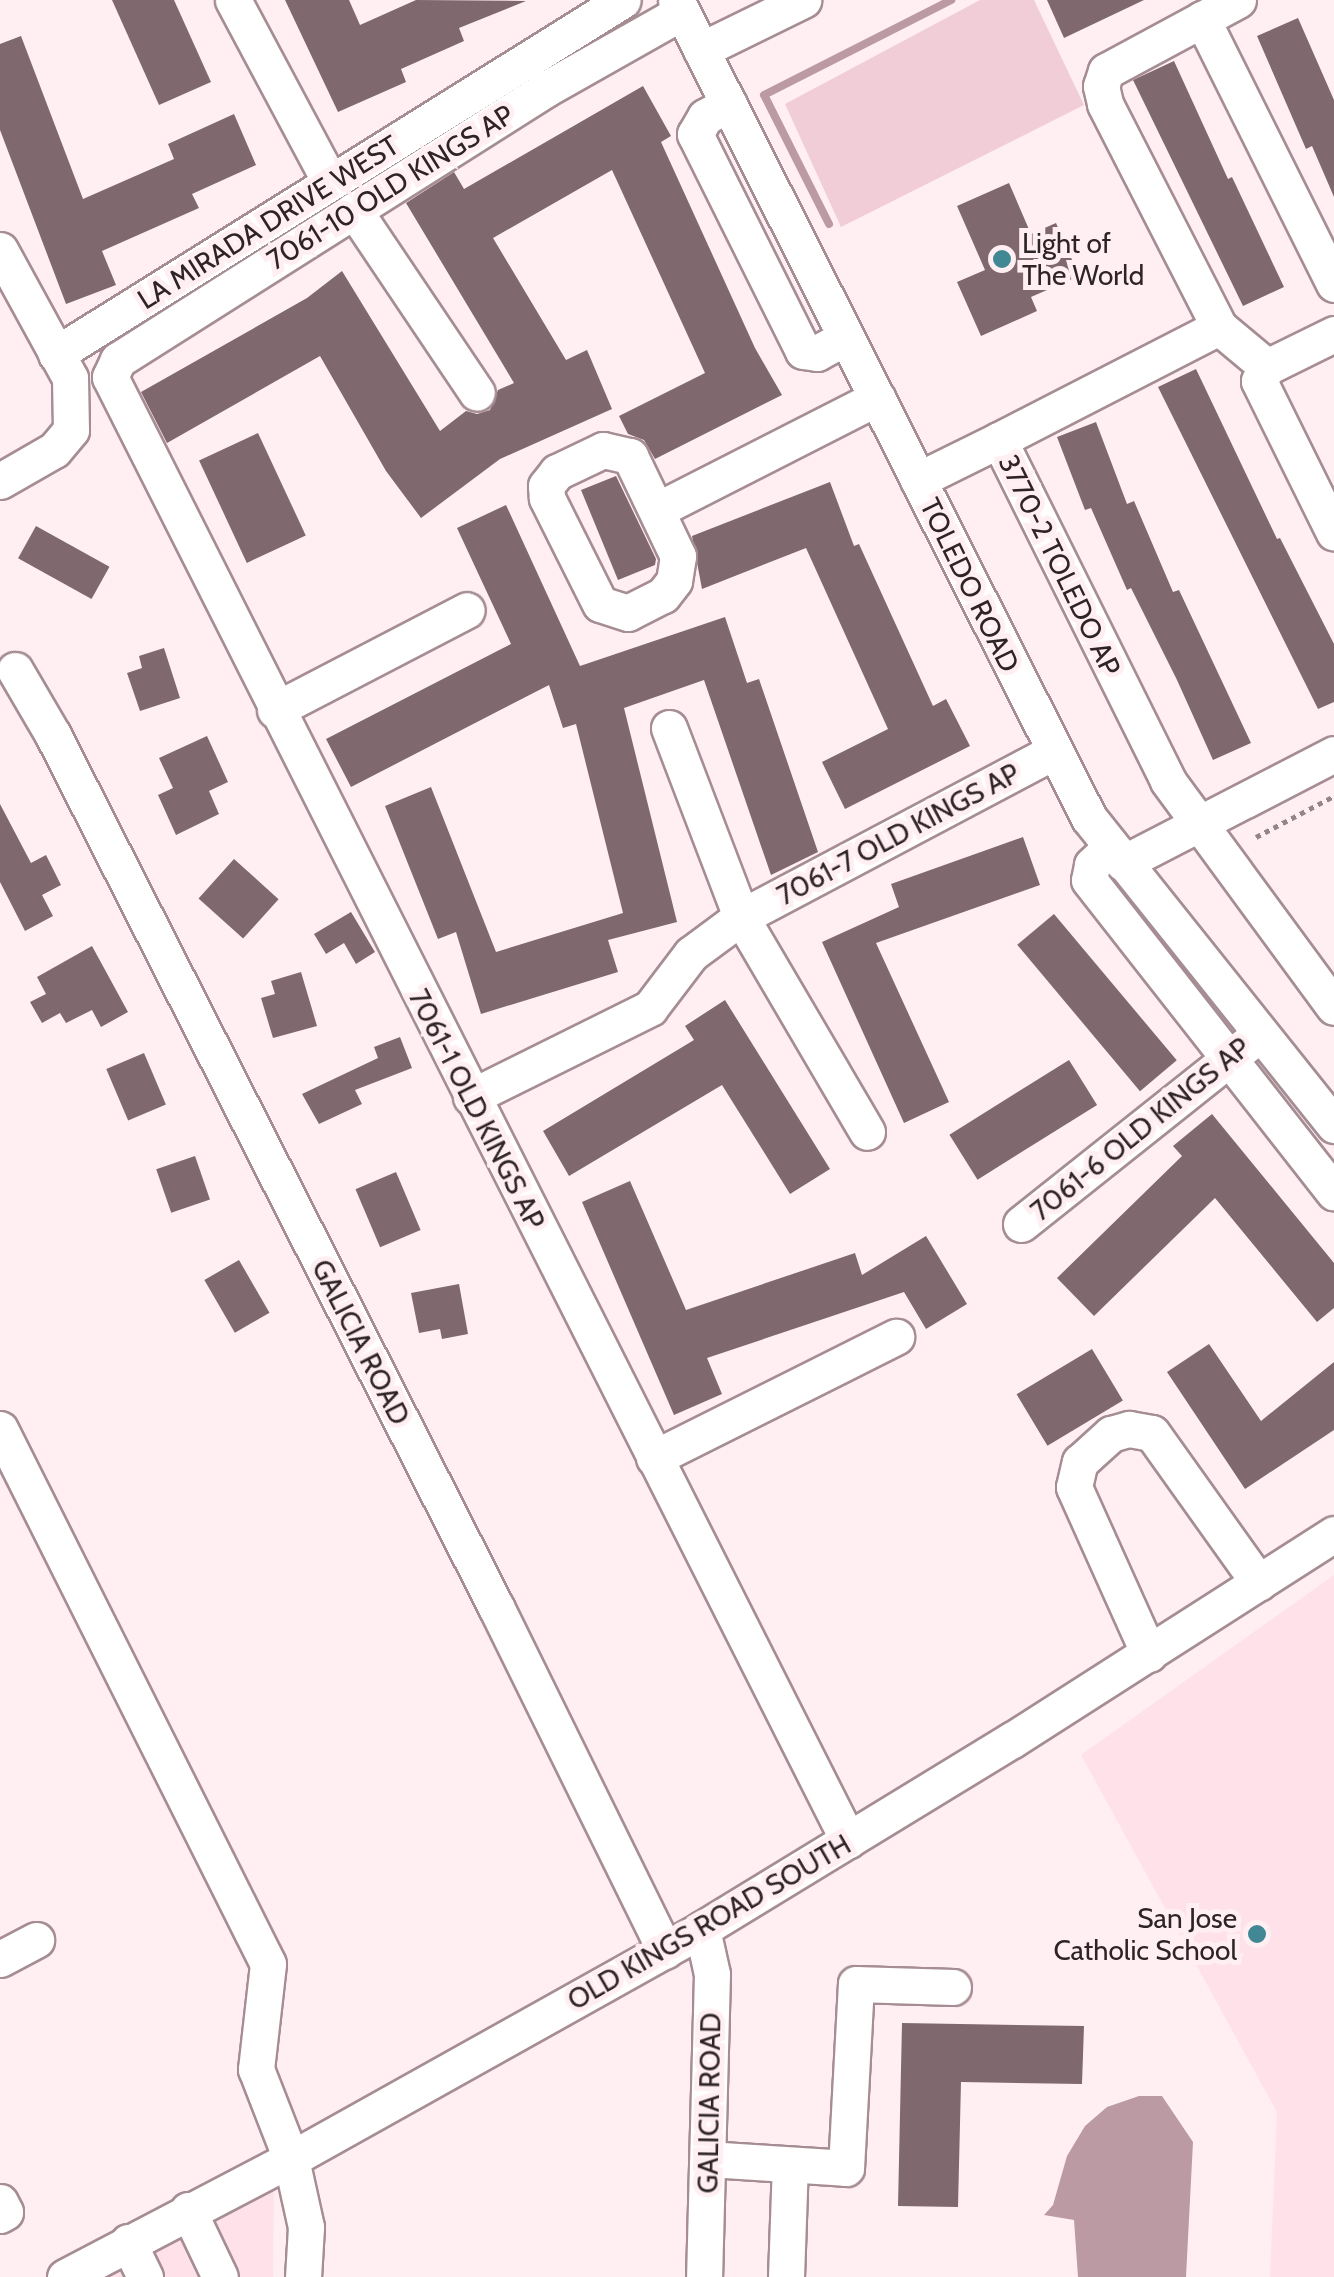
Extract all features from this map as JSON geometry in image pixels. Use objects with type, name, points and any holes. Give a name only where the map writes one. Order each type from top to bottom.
[{"type":"street","points":[[232,0],[330,182]]},
{"type":"street","points":[[701,50],[804,0]]},
{"type":"street","points":[[1238,0],[1106,71],[1101,86],[1105,104],[1219,327],[1267,367]]},
{"type":"street","name":"LA MIRADA DRIVE WEST","points":[[56,354],[619,1]]},
{"type":"street","name":"TOLEDO ROAD","points":[[679,6],[1089,818],[1334,1125]]},
{"type":"street","name":"7061-10 OLD KINGS AP","points":[[110,377],[118,360],[679,6]]},
{"type":"street","points":[[1202,19],[1334,284]]},
{"type":"street","points":[[354,210],[477,394]]},
{"type":"street","points":[[0,250],[70,378],[71,430],[54,450],[0,481]]},
{"type":"street","name":"3770-2 TOLEDO AP","points":[[1219,327],[998,440],[1168,781],[1196,826],[1334,1007]]},
{"type":"street","points":[[1334,334],[1267,367],[1259,381],[1334,533]]},
{"type":"street","name":"7061-1 OLD KINGS AP","points":[[110,377],[848,1840]]},
{"type":"street","points":[[659,509],[876,398]]},
{"type":"street","points":[[918,480],[998,440]]},
{"type":"street","points":[[602,450],[616,452],[630,456],[659,509],[678,556],[674,580],[653,602],[628,613],[600,604],[547,498],[546,486],[557,472],[602,450]]},
{"type":"street","points":[[276,710],[467,610]]},
{"type":"street","name":"GALICIA ROAD","points":[[16,670],[53,734],[496,1607],[665,1951]]},
{"type":"street","points":[[668,728],[741,917],[867,1132]]},
{"type":"street","name":"7061-7 OLD KINGS AP","points":[[471,1097],[650,1008],[691,954],[741,917],[1054,751]]},
{"type":"street","points":[[1334,754],[1196,826],[1092,865],[1089,880],[1334,1192]]},
{"type":"street","name":"7061-6 OLD KINGS AP","points":[[1021,1224],[1259,1034]]},
{"type":"street","points":[[654,1458],[896,1337]]},
{"type":"street","points":[[0,1429],[268,1964],[256,2069],[291,2158],[306,2227],[303,2277]]},
{"type":"street","points":[[1149,1654],[1074,1487],[1080,1462],[1112,1434],[1129,1429],[1152,1433],[1259,1583]]},
{"type":"street","name":"OLD KINGS ROAD SOUTH","points":[[65,2277],[291,2158],[702,1930],[1149,1654],[1334,1534]]},
{"type":"street","name":"GALICIA ROAD","points":[[702,1930],[712,1974],[704,2277]]},
{"type":"street","points":[[0,1959],[36,1940]]},
{"type":"street","points":[[708,2159],[846,2168],[856,1984],[953,1986]]},
{"type":"street","points":[[786,2277],[790,2164]]},
{"type":"street","points":[[0,2202],[5,2212],[0,2214]]},
{"type":"street","points":[[188,2210],[220,2277]]},
{"type":"street","points":[[128,2242],[144,2277]]},
{"type":"path","points":[[1256,837],[1334,796]]},
{"type":"shaded area","points":[[980,0],[1034,0],[1084,105],[841,227],[785,104]]},
{"type":"shaded area","name":"San Jose Catholic School","points":[[1334,1575],[1334,2277],[1270,2277],[1277,2112],[1081,1755]]},
{"type":"shaded area","points":[[1139,2096],[1162,2096],[1193,2142],[1186,2277],[1078,2277],[1074,2220],[1044,2215],[1053,2205],[1067,2156],[1085,2126],[1107,2107]]},
{"type":"shaded area","points":[[274,2185],[273,2277],[100,2277]]},
{"type":"building","points":[[112,0],[174,0],[211,82],[159,105]]},
{"type":"building","points":[[285,0],[349,0],[360,25],[416,0],[526,1],[459,28],[464,41],[401,69],[406,82],[338,112]]},
{"type":"building","points":[[1047,0],[1144,0],[1064,38]]},
{"type":"building","points":[[1298,18],[1334,100],[1334,197],[1312,146],[1306,149],[1257,36]]},
{"type":"building","points":[[21,36],[83,199],[174,159],[168,144],[234,114],[256,165],[192,194],[199,208],[102,251],[116,285],[66,304],[0,130],[0,44]]},
{"type":"building","points":[[1174,61],[1228,179],[1232,177],[1284,287],[1243,306],[1133,80]]},
{"type":"building","points":[[643,86],[671,136],[661,142],[755,348],[782,395],[655,459],[644,440],[628,434],[619,416],[705,373],[612,170],[493,238],[566,360],[587,350],[612,409],[500,459],[421,518],[386,471],[320,356],[167,443],[141,392],[307,298],[342,271],[440,431],[466,411],[477,414],[490,410],[498,390],[514,383],[406,203],[454,172],[464,189]]},
{"type":"building","points":[[1009,183],[1031,234],[1056,223],[1079,276],[1031,297],[1037,311],[981,336],[957,282],[985,270],[957,206]]},
{"type":"building","points":[[1196,369],[1277,539],[1280,538],[1334,644],[1334,702],[1318,709],[1158,387]]},
{"type":"building","points":[[1096,422],[1127,504],[1134,501],[1173,592],[1179,590],[1251,743],[1213,760],[1131,588],[1127,590],[1091,508],[1085,510],[1057,437]]},
{"type":"building","points":[[258,433],[306,535],[247,563],[199,460]]},
{"type":"building","points":[[616,476],[656,559],[655,565],[618,580],[581,490]]},
{"type":"building","points":[[830,482],[854,546],[859,544],[933,706],[946,699],[970,746],[845,809],[822,762],[888,729],[806,548],[702,589],[692,536]]},
{"type":"building","points":[[506,505],[580,666],[725,617],[747,683],[759,679],[818,852],[771,875],[704,680],[624,708],[677,922],[608,940],[618,972],[481,1014],[456,932],[438,939],[385,806],[431,787],[496,952],[623,913],[576,724],[563,728],[549,685],[351,787],[326,739],[511,644],[457,528]]},
{"type":"building","points":[[36,526],[109,567],[92,599],[18,558]]},
{"type":"building","points":[[164,648],[180,698],[140,711],[127,673],[142,668],[139,656]]},
{"type":"building","points":[[207,736],[228,782],[209,791],[219,814],[176,835],[158,795],[173,788],[159,758]]},
{"type":"building","points":[[0,804],[31,863],[46,855],[61,885],[42,895],[53,916],[25,931],[0,882]]},
{"type":"building","points":[[1023,837],[1040,885],[876,943],[949,1102],[904,1123],[822,942],[899,907],[891,884]]},
{"type":"building","points":[[234,859],[279,899],[243,939],[199,898]]},
{"type":"building","points":[[351,912],[375,952],[356,964],[344,943],[326,954],[314,934]]},
{"type":"building","points":[[1054,914],[1177,1060],[1140,1091],[1017,945]]},
{"type":"building","points":[[92,946],[128,1012],[101,1027],[92,1010],[66,1023],[60,1013],[42,1023],[30,1002],[46,994],[37,977]]},
{"type":"building","points":[[301,972],[317,1026],[273,1038],[261,998],[275,994],[271,981]]},
{"type":"building","points":[[725,1000],[830,1169],[790,1194],[722,1085],[569,1176],[543,1131],[694,1040],[685,1026]]},
{"type":"building","points":[[400,1037],[412,1068],[355,1090],[362,1104],[319,1124],[302,1094],[378,1058],[374,1047]]},
{"type":"building","points":[[144,1053],[166,1105],[128,1121],[106,1069]]},
{"type":"building","points":[[1069,1060],[1097,1105],[978,1180],[949,1135]]},
{"type":"building","points":[[1212,1114],[1334,1263],[1334,1308],[1317,1322],[1215,1198],[1094,1316],[1057,1278],[1182,1156],[1173,1146]]},
{"type":"building","points":[[195,1156],[210,1199],[171,1213],[156,1169]]},
{"type":"building","points":[[396,1172],[421,1230],[380,1247],[355,1189]]},
{"type":"building","points":[[630,1181],[686,1310],[855,1253],[862,1275],[926,1236],[967,1304],[926,1329],[904,1292],[707,1358],[722,1394],[674,1415],[582,1202]]},
{"type":"building","points":[[239,1260],[270,1313],[235,1333],[204,1280]]},
{"type":"building","points":[[459,1284],[468,1334],[442,1339],[440,1329],[419,1333],[411,1293]]},
{"type":"building","points":[[1209,1344],[1261,1421],[1334,1362],[1334,1430],[1245,1489],[1167,1372]]},
{"type":"building","points":[[1092,1349],[1123,1400],[1047,1446],[1017,1394]]},
{"type":"building","points":[[902,2023],[1084,2026],[1082,2084],[961,2082],[958,2207],[898,2206]]},
{"type":"waterway","points":[[829,224],[764,95],[951,0]]},
{"type":"place","name":"Light of The World","points":[[1002,259]]},
{"type":"place","name":"San Jose Catholic School","points":[[1257,1934]]}]
